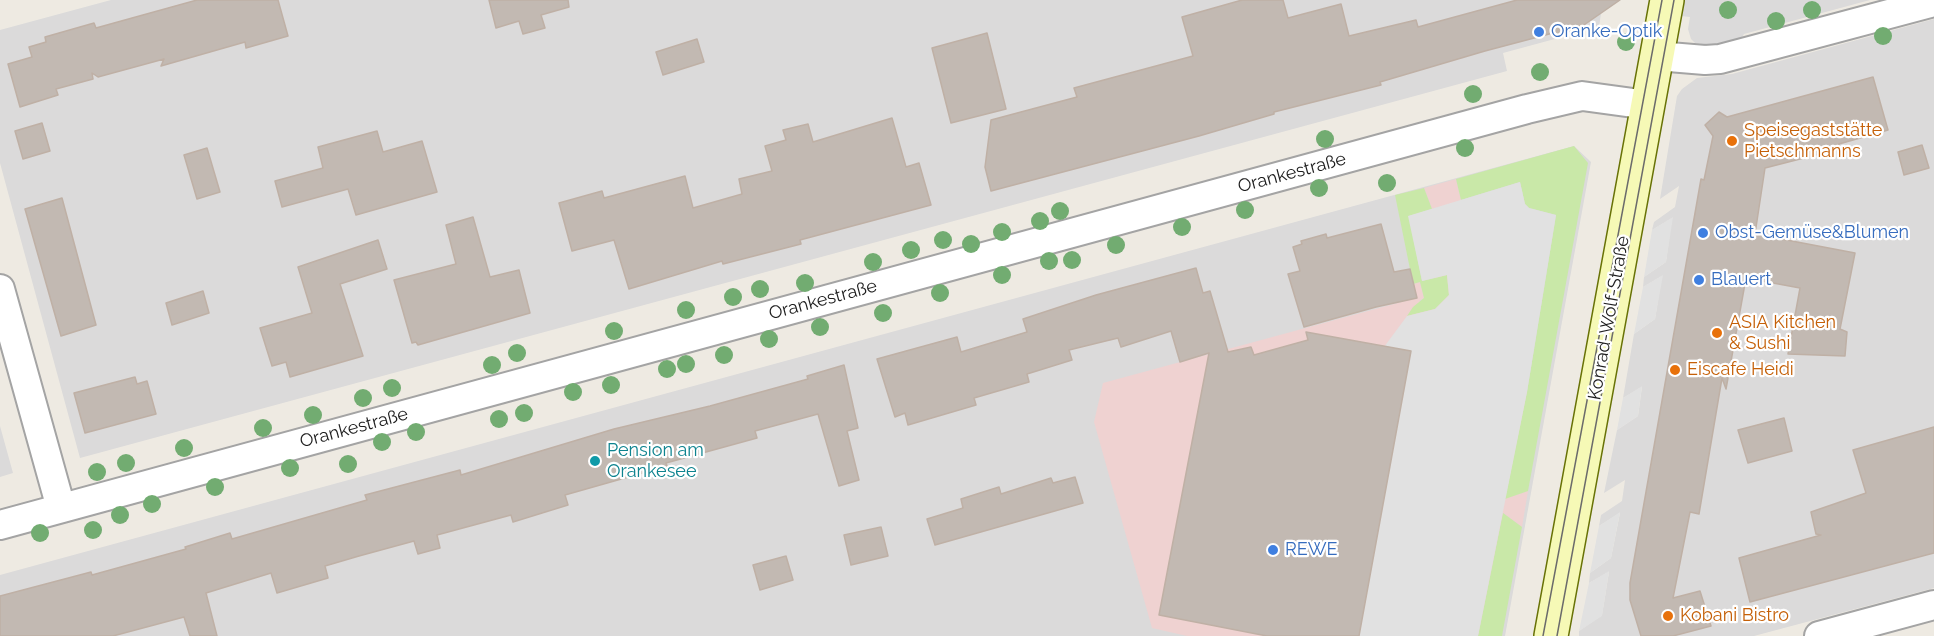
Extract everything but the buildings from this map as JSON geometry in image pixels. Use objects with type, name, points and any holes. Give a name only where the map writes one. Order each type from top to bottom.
[{"type":"main road","name":"Konrad-Wolf-Straße","points":[[1551,636],[1667,0]]},
{"type":"street","points":[[1658,56],[1720,59],[1934,2]]},
{"type":"street","name":"Orankestraße","points":[[0,525],[1527,109],[1581,96],[1648,105]]},
{"type":"street","points":[[0,289],[61,508]]},
{"type":"street","points":[[1819,636],[1934,605]]},
{"type":"shaded area","points":[[111,0],[1603,0],[1599,27],[1503,53],[1507,71],[80,458],[0,163],[0,30]]},
{"type":"shaded area","points":[[1682,0],[1870,0],[1744,34],[1738,44],[1709,45],[1695,43],[1691,39],[1688,29],[1690,17],[1681,16],[1679,13]]},
{"type":"shaded area","points":[[1934,19],[1934,588],[1754,636],[1579,636],[1579,631],[1602,615],[1609,572],[1589,583],[1590,573],[1611,558],[1620,513],[1599,526],[1601,515],[1622,501],[1625,480],[1604,493],[1617,430],[1638,416],[1642,387],[1623,398],[1634,334],[1655,319],[1662,276],[1643,287],[1644,277],[1666,262],[1672,218],[1652,230],[1654,222],[1675,207],[1679,186],[1660,199],[1677,96],[1682,89],[1697,78],[1732,74]]},
{"type":"shaded area","points":[[1574,146],[1591,162],[1505,636],[0,636],[0,575]]},
{"type":"shaded area","points":[[1456,179],[1461,200],[1527,392],[1506,498],[1528,491],[1522,527],[1503,513],[1478,636],[1187,636],[1152,628],[1094,422],[1103,383],[1416,298],[1413,284],[1420,282],[1424,298],[1419,301],[1436,309],[1432,209],[1424,188]]},
{"type":"shaded area","points":[[1520,182],[1525,204],[1529,208],[1556,215],[1527,392],[1478,636],[1359,636],[1384,347],[1407,316],[1435,309],[1449,295],[1447,275],[1422,281],[1408,216]]},
{"type":"shaded area","points":[[1673,217],[1666,262],[1644,277],[1652,230]]},
{"type":"shaded area","points":[[1663,275],[1655,319],[1634,334],[1643,287]]},
{"type":"shaded area","points":[[1642,386],[1638,416],[1617,430],[1623,398]]},
{"type":"shaded area","points":[[0,426],[13,473],[0,477]]},
{"type":"shaded area","points":[[1620,512],[1611,558],[1590,573],[1599,526]]},
{"type":"shaded area","points":[[1609,571],[1602,616],[1579,631],[1589,583]]},
{"type":"green space","points":[[1574,146],[1588,163],[1528,491],[1505,499],[1527,392],[1556,215],[1529,208],[1525,204],[1520,182],[1461,200],[1456,179]]},
{"type":"green space","points":[[1424,188],[1432,209],[1409,216],[1422,281],[1447,275],[1449,295],[1435,309],[1407,316],[1413,307],[1424,298],[1420,282],[1413,284],[1395,195]]},
{"type":"green space","points":[[1503,513],[1522,527],[1502,636],[1478,636]]},
{"type":"tram line","points":[[1543,636],[1662,0]]},
{"type":"tram line","points":[[1557,636],[1674,0]]},
{"type":"place","name":"Oranke-Optik","points":[[1539,32]]},
{"type":"place","name":"Speisegaststätte Pietschmanns","points":[[1732,141]]},
{"type":"place","name":"Obst-Gemüse&Blumen","points":[[1703,233]]},
{"type":"place","name":"Blauert","points":[[1699,280]]},
{"type":"place","name":"ASIA Kitchen & Sushi","points":[[1717,333]]},
{"type":"place","name":"Eiscafe Heidi","points":[[1675,370]]},
{"type":"place","name":"Pension am Orankesee","points":[[595,461]]},
{"type":"place","name":"REWE","points":[[1273,550]]},
{"type":"place","name":"Kobani Bistro","points":[[1668,616]]}]
